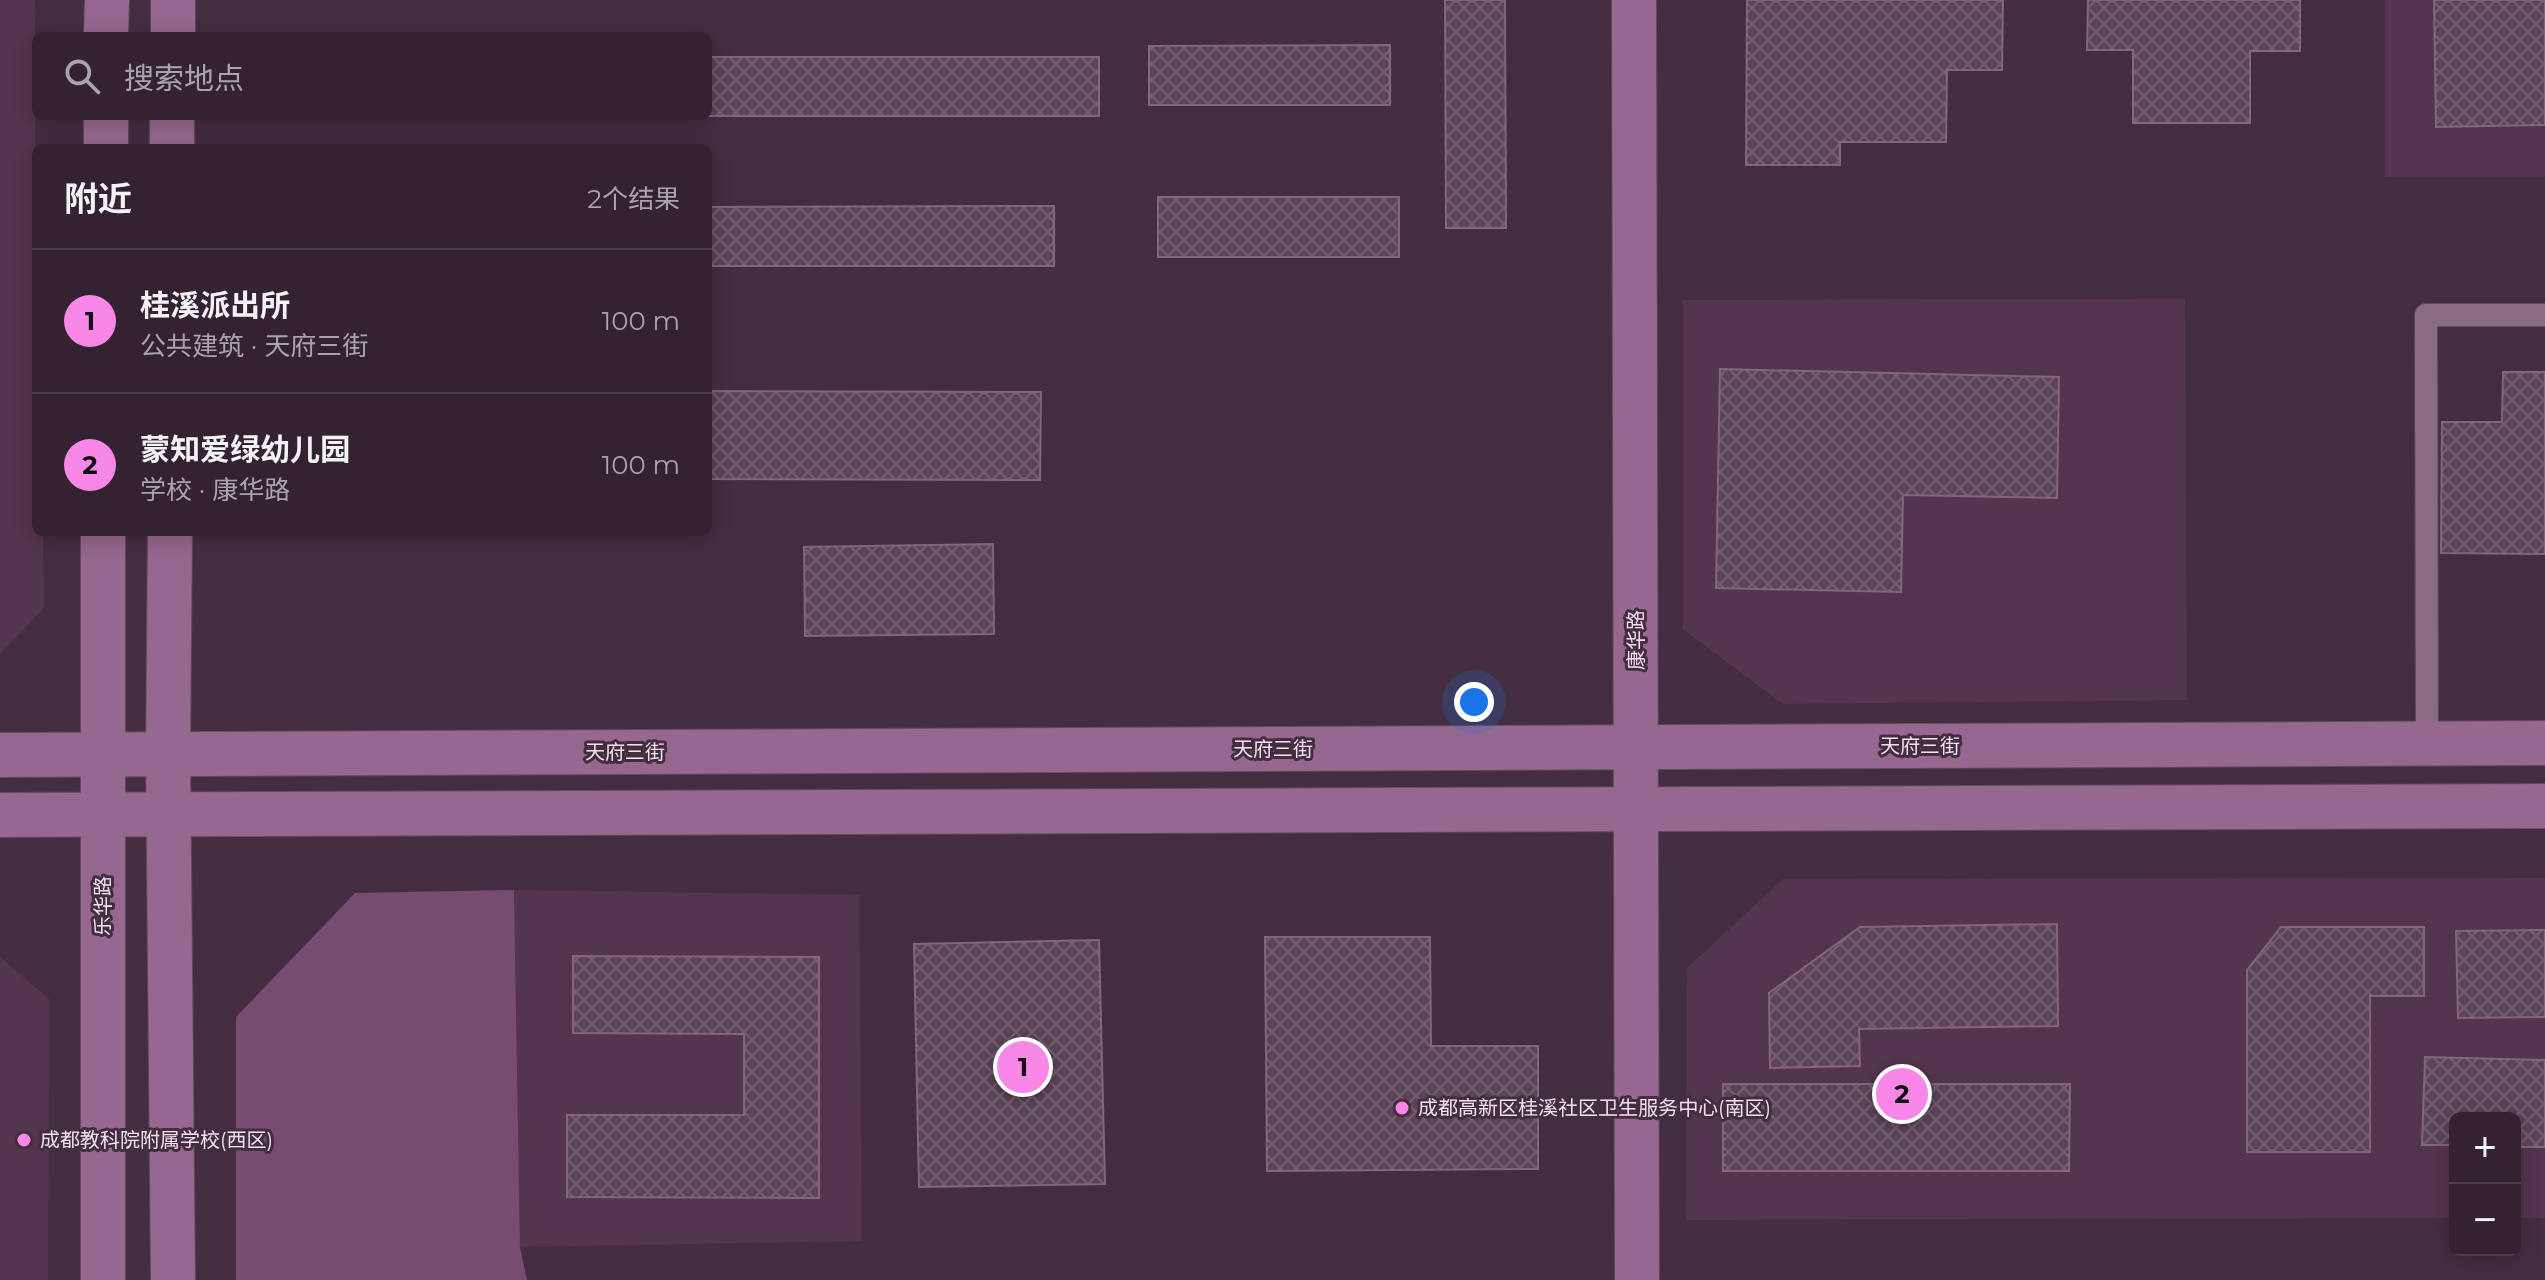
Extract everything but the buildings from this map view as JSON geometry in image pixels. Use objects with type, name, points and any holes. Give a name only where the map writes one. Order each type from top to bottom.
[{"type":"street","points":[[106,32],[107,0]]},
{"type":"street","points":[[173,0],[173,32]]},
{"type":"street","name":"康华路","points":[[1634,0],[1637,1280]]},
{"type":"street","points":[[106,120],[106,144]]},
{"type":"street","points":[[172,120],[172,144]]},
{"type":"street","name":"乐华路","points":[[103,536],[103,1280]]},
{"type":"street","points":[[170,536],[168,754],[173,1280]]},
{"type":"street","name":"天府三街","points":[[0,755],[2545,743]]},
{"type":"street","points":[[0,815],[2545,806]]},
{"type":"lane","points":[[2427,743],[2426,315],[2545,315]]},
{"type":"shaded area","points":[[0,0],[35,0],[35,32],[32,32],[32,120],[35,120],[35,144],[32,144],[32,536],[43,536],[44,608],[0,654]]},
{"type":"shaded area","points":[[2385,0],[2545,0],[2545,177],[2385,177]]},
{"type":"shaded area","points":[[2185,299],[2187,700],[1783,704],[1683,629],[1683,300]]},
{"type":"shaded area","points":[[2545,878],[2545,1218],[2521,1218],[2521,1112],[2449,1112],[2449,1218],[1686,1220],[1687,968],[1783,879]]},
{"type":"shaded area","points":[[514,890],[859,895],[862,1241],[520,1247]]},
{"type":"shaded area","points":[[514,890],[520,1247],[527,1280],[236,1280],[236,1017],[355,893]]},
{"type":"shaded area","name":"成都教科院附属学校(西区)","points":[[0,957],[49,999],[48,1280],[0,1280]]},
{"type":"place","name":"桂溪派出所","points":[[1023,1067]]},
{"type":"place","name":"蒙知爱绿幼儿园","points":[[1902,1094]]},
{"type":"place","name":"成都高新区桂溪社区卫生服务中心(南区)","points":[[1402,1108]]},
{"type":"place","name":"成都教科院附属学校(西区)","points":[[24,1140]]}]
